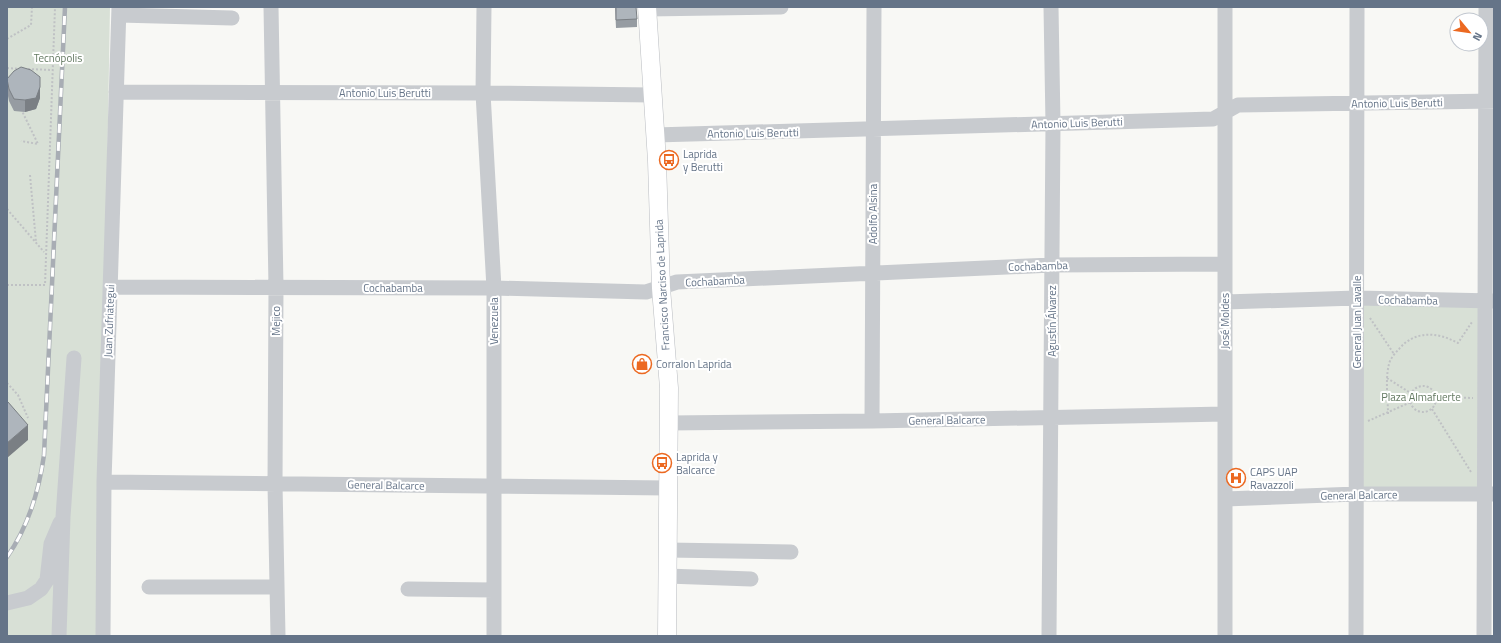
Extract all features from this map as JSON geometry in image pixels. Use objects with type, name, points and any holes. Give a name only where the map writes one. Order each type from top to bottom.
[{"type":"main road","name":"Francisco Narciso de Laprida","points":[[647,8],[653,95],[661,288],[669,388],[667,636]]},
{"type":"street","name":"Mejico","points":[[271,7],[276,287],[275,484],[278,636]]},
{"type":"street","name":"Venezuela","points":[[484,7],[483,93],[494,288],[494,636]]},
{"type":"street","points":[[647,8],[781,7]]},
{"type":"street","name":"Adolfo Alsina","points":[[872,421],[874,7]]},
{"type":"street","name":"Agustín Álvarez","points":[[1049,636],[1053,124],[1051,7]]},
{"type":"street","name":"José Moldes","points":[[1225,7],[1225,636]]},
{"type":"street","name":"General Juan Lavalle","points":[[1356,636],[1358,7]]},
{"type":"street","points":[[1484,636],[1489,494],[1486,398],[1490,301],[1490,101],[1486,7]]},
{"type":"street","points":[[119,11],[232,18]]},
{"type":"street","name":"Juan Zufriategui","points":[[104,636],[104,482],[119,11]]},
{"type":"street","name":"Antonio Luis Berutti","points":[[116,92],[653,95]]},
{"type":"street","name":"Antonio Luis Berutti","points":[[655,135],[874,130],[1214,119],[1238,105],[1490,101]]},
{"type":"street","name":"Cochabamba","points":[[110,287],[494,288],[646,292],[677,282],[1052,265],[1225,264]]},
{"type":"street","name":"Cochabamba","points":[[1225,302],[1357,298],[1490,301]]},
{"type":"street","points":[[59,636],[63,517],[74,358]]},
{"type":"street","name":"General Balcarce","points":[[669,423],[872,421],[1225,414]]},
{"type":"street","name":"General Balcarce","points":[[104,482],[668,488]]},
{"type":"street","name":"General Balcarce","points":[[1225,499],[1356,494],[1489,494]]},
{"type":"street","points":[[7,603],[28,598],[41,589],[47,580],[51,544],[63,517]]},
{"type":"street","points":[[667,550],[791,552]]},
{"type":"street","points":[[667,576],[751,579]]},
{"type":"street","points":[[149,587],[277,588]]},
{"type":"street","points":[[408,589],[494,590]]},
{"type":"path","points":[[7,39],[31,25],[32,7]]},
{"type":"path","points":[[7,285],[45,285],[55,7]]},
{"type":"path","points":[[7,68],[53,70]]},
{"type":"path","points":[[18,106],[38,144],[22,141]]},
{"type":"path","points":[[30,175],[36,242]]},
{"type":"path","points":[[7,209],[45,253]]},
{"type":"path","points":[[1370,317],[1394,354]]},
{"type":"path","points":[[1388,414],[1387,378],[1389,362],[1394,354],[1403,345],[1423,335],[1442,336],[1458,343],[1474,319]]},
{"type":"path","points":[[1387,378],[1412,394]]},
{"type":"path","points":[[7,383],[18,395],[28,418]]},
{"type":"path","points":[[1425,386],[1432,390],[1436,397],[1436,401],[1432,409],[1420,411],[1416,409],[1411,402],[1412,394],[1417,388],[1425,386]]},
{"type":"path","points":[[1436,397],[1486,398]]},
{"type":"path","points":[[1357,425],[1388,414],[1411,402]]},
{"type":"path","points":[[1432,409],[1473,474]]},
{"type":"green space","name":"Tecnópolis","points":[[7,7],[110,7],[99,636],[7,636]]},
{"type":"green space","name":"Plaza Almafuerte","points":[[1363,304],[1482,306],[1480,491],[1360,489]]},
{"type":"building","points":[[616,7],[636,7],[637,19],[616,20]]},
{"type":"building","points":[[21,67],[31,70],[40,77],[40,87],[36,98],[25,100],[14,99],[9,89],[7,79],[14,71]]},
{"type":"building","points":[[8,402],[28,425],[7,443],[7,403]]},
{"type":"railway","points":[[7,557],[21,533],[32,508],[44,455],[65,7]]},
{"type":"place","name":"Laprida y Berutti","points":[[669,160]]},
{"type":"place","name":"Corralon Laprida","points":[[642,364]]},
{"type":"place","name":"Laprida y Balcarce","points":[[662,463]]},
{"type":"place","name":"CAPS UAP Ravazzoli","points":[[1236,478]]}]
